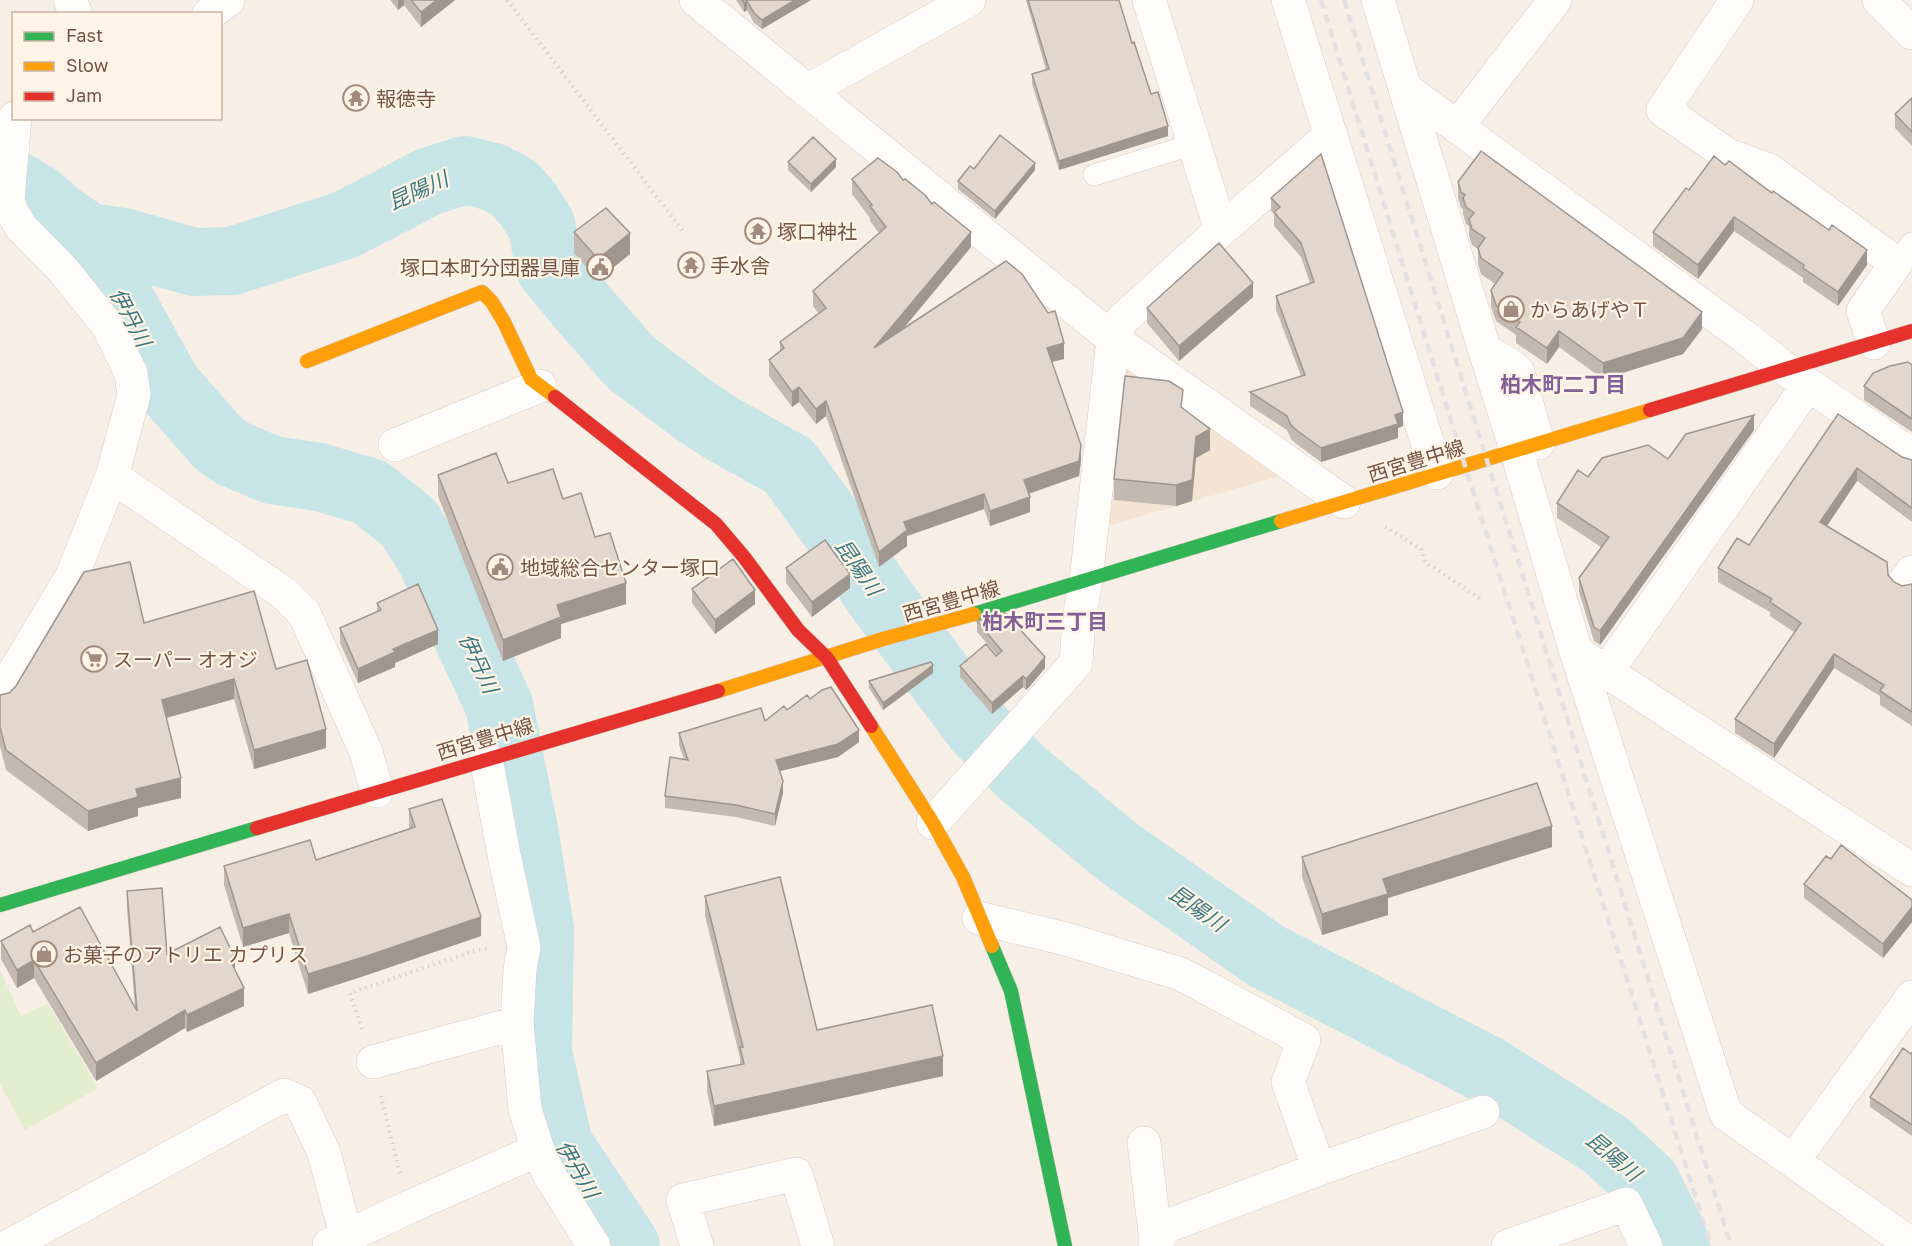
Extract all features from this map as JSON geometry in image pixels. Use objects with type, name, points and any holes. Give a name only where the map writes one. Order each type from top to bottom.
[{"type":"main road","points":[[307,361],[482,292],[492,302],[504,322],[531,380],[624,450],[716,524],[744,557],[798,630],[827,658],[933,823],[963,877],[1011,991],[1065,1246]]},
{"type":"main road","name":"西宮豊中線","points":[[0,905],[491,756],[827,658],[922,627],[988,610],[1527,446],[1797,377],[1874,342],[1912,331]]},
{"type":"street","points":[[212,12],[228,0]]},
{"type":"street","points":[[696,0],[1113,339],[1344,502]]},
{"type":"street","points":[[807,91],[969,0]]},
{"type":"street","points":[[1149,0],[1221,230]]},
{"type":"street","points":[[1288,0],[1437,473]]},
{"type":"street","points":[[1378,0],[1485,351],[1518,372],[1527,446],[1576,652],[1726,1114],[1912,1245]]},
{"type":"street","points":[[1457,127],[1555,0]]},
{"type":"street","points":[[1737,0],[1663,110],[1728,155],[1769,170],[1904,253],[1863,311],[1874,342]]},
{"type":"street","points":[[1879,0],[1912,33]]},
{"type":"street","points":[[1407,90],[1797,377],[1912,455]]},
{"type":"street","points":[[3,683],[72,576],[112,476],[134,396],[131,373],[108,326],[64,272],[21,227],[11,210],[8,200],[15,131]]},
{"type":"street","points":[[933,823],[1076,663],[1079,618],[1086,579],[1113,339],[1121,321],[1221,230],[1331,135]]},
{"type":"street","points":[[1607,671],[1797,377]]},
{"type":"street","points":[[395,445],[540,386]]},
{"type":"street","points":[[112,476],[285,594],[304,613],[366,752],[377,791]]},
{"type":"street","points":[[1576,652],[1912,870]]},
{"type":"street","points":[[491,756],[504,855],[524,946],[520,969],[518,1023],[525,1109],[538,1150],[550,1176],[594,1246]]},
{"type":"street","points":[[979,918],[1066,939],[1181,974],[1304,1040],[1288,1082],[1319,1169]]},
{"type":"street","points":[[1793,1161],[1912,997]]},
{"type":"street","points":[[373,1062],[518,1023]]},
{"type":"street","points":[[9,1246],[284,1095],[300,1102],[324,1153],[341,1243],[409,1207],[538,1150]]},
{"type":"street","points":[[1156,1243],[1167,1226],[1319,1169],[1483,1112]]},
{"type":"street","points":[[1144,1143],[1156,1243]]},
{"type":"street","points":[[698,1246],[683,1200],[796,1174],[818,1246]]},
{"type":"street","points":[[1508,1246],[1626,1204],[1646,1246]]},
{"type":"lane","points":[[1094,175],[1194,144]]},
{"type":"path","points":[[507,0],[684,234]]},
{"type":"path","points":[[1344,502],[1421,549],[1425,562],[1481,599]]},
{"type":"path","points":[[409,1207],[373,1062],[350,993],[477,950],[524,946]]},
{"type":"shaded area","points":[[1128,366],[1280,476],[1111,525],[1103,520],[1120,368]]},
{"type":"green space","points":[[0,970],[21,1016],[48,1004],[98,1088],[25,1130],[0,1084]]},
{"type":"building","points":[[411,0],[437,0],[421,12]]},
{"type":"building","points":[[742,0],[795,0],[762,20],[754,13],[747,1],[744,3]]},
{"type":"building","points":[[1028,0],[1119,0],[1151,94],[1158,92],[1168,126],[1059,161],[1032,74],[1049,69]]},
{"type":"building","points":[[1912,98],[1912,132],[1895,114]]},
{"type":"building","points":[[1000,135],[1035,163],[995,211],[958,181],[970,166],[974,169]]},
{"type":"building","points":[[813,137],[836,159],[811,184],[788,162]]},
{"type":"building","points":[[1481,151],[1702,312],[1683,338],[1603,363],[1559,331],[1547,348],[1516,327],[1520,322],[1496,305],[1491,290],[1503,273],[1481,258],[1478,248],[1485,238],[1472,229],[1469,219],[1474,213],[1466,207],[1463,198],[1465,195],[1461,192],[1458,182]]},
{"type":"building","points":[[1321,154],[1403,412],[1395,415],[1398,424],[1321,448],[1295,429],[1287,416],[1250,392],[1305,375],[1276,296],[1314,282],[1301,243],[1274,212],[1280,207],[1271,198]]},
{"type":"building","points":[[1714,156],[1725,165],[1729,161],[1772,193],[1773,191],[1829,230],[1832,225],[1867,250],[1838,292],[1803,268],[1804,265],[1734,217],[1698,265],[1653,232],[1686,188],[1689,190]]},
{"type":"building","points":[[878,158],[897,172],[903,180],[905,179],[925,195],[932,204],[934,202],[971,232],[874,348],[1006,261],[1022,274],[1048,313],[1055,311],[1064,343],[1047,348],[1081,445],[1079,461],[1024,480],[1030,497],[990,511],[984,494],[904,522],[907,530],[879,552],[826,401],[816,409],[799,387],[792,392],[769,360],[784,348],[780,342],[826,308],[813,291],[886,227],[852,179]]},
{"type":"building","points":[[606,208],[630,233],[598,259],[574,232]]},
{"type":"building","points":[[1219,243],[1253,283],[1179,346],[1147,308]]},
{"type":"building","points":[[1908,362],[1912,365],[1912,419],[1864,386],[1873,373]]},
{"type":"building","points":[[1125,376],[1169,381],[1183,390],[1181,407],[1210,429],[1196,437],[1192,480],[1176,485],[1114,479]]},
{"type":"building","points":[[1838,414],[1902,457],[1912,460],[1912,508],[1857,468],[1820,522],[1887,562],[1888,575],[1894,582],[1902,586],[1912,584],[1912,712],[1880,691],[1884,685],[1834,654],[1774,744],[1735,719],[1801,623],[1770,602],[1772,599],[1718,568],[1737,538],[1749,545]]},
{"type":"building","points":[[1754,415],[1600,631],[1594,627],[1579,578],[1609,537],[1557,503],[1578,470],[1588,477],[1602,458],[1648,445],[1668,459],[1686,434]]},
{"type":"building","points":[[496,453],[508,483],[553,469],[563,499],[581,493],[595,537],[610,533],[626,583],[557,605],[561,617],[503,640],[438,475]]},
{"type":"building","points":[[825,540],[850,574],[812,602],[786,568]]},
{"type":"building","points":[[733,559],[755,590],[715,620],[692,589]]},
{"type":"building","points":[[130,562],[144,623],[254,591],[276,669],[307,660],[326,729],[254,750],[234,679],[162,700],[181,778],[136,789],[138,797],[88,811],[6,750],[0,727],[0,695],[9,693],[16,686],[84,572]]},
{"type":"building","points":[[418,584],[438,630],[393,649],[395,652],[358,669],[340,628],[381,610],[377,603]]},
{"type":"building","points":[[1005,613],[1045,657],[1026,679],[1023,676],[992,703],[960,666],[986,644],[996,656],[1002,651],[977,621]]},
{"type":"building","points":[[931,662],[933,665],[883,703],[869,681]]},
{"type":"building","points":[[831,687],[859,730],[838,744],[776,760],[783,781],[775,814],[736,805],[665,796],[670,757],[688,760],[679,733],[761,708],[765,721],[784,706],[787,710],[807,695],[810,699],[822,690]]},
{"type":"building","points":[[1537,783],[1552,826],[1383,879],[1388,894],[1322,914],[1302,857]]},
{"type":"building","points":[[442,799],[481,917],[308,974],[289,914],[243,928],[224,866],[310,840],[316,860],[415,827],[409,809]]},
{"type":"building","points":[[1841,845],[1912,900],[1912,907],[1883,944],[1804,884],[1826,856],[1831,859]]},
{"type":"building","points":[[780,877],[817,1030],[932,1005],[943,1056],[714,1106],[707,1071],[744,1064],[740,1047],[743,1047],[705,896]]},
{"type":"building","points":[[162,888],[167,954],[220,927],[235,958],[230,960],[244,988],[187,1015],[185,1010],[96,1063],[34,960],[17,970],[1,941],[30,925],[33,932],[80,907],[137,1011],[127,891]]},
{"type":"building","points":[[1903,1048],[1911,1054],[1912,1052],[1912,1125],[1870,1097]]},
{"type":"waterway","name":"昆陽川","points":[[0,176],[36,197],[59,217],[88,237],[123,242],[194,262],[232,261],[345,225],[430,181],[465,170],[493,177],[514,188],[541,224],[550,268],[583,308],[631,363],[721,428],[789,466],[878,595],[979,729],[1022,773],[1119,853],[1268,957],[1488,1070],[1606,1145],[1646,1182],[1676,1246]]},
{"type":"waterway","name":"伊丹川","points":[[88,237],[93,251],[168,386],[218,443],[232,453],[272,470],[319,477],[370,492],[409,523],[432,561],[499,705],[525,835],[540,929],[538,1053],[559,1145],[626,1246]]},
{"type":"railway","points":[[1321,0],[1711,1246]]},
{"type":"railway","points":[[1344,0],[1731,1246]]},
{"type":"traffic: fast","points":[[974,614],[1281,521]]},
{"type":"traffic: fast","points":[[0,905],[257,828]]},
{"type":"traffic: fast","points":[[992,946],[1011,991],[1065,1246]]},
{"type":"traffic: slow","points":[[307,361],[482,292],[492,302],[504,322],[531,379],[555,397]]},
{"type":"traffic: slow","points":[[1281,521],[1650,410]]},
{"type":"traffic: slow","points":[[718,691],[883,639],[974,614]]},
{"type":"traffic: slow","points":[[871,726],[933,823],[963,877],[992,946]]},
{"type":"traffic: jam","points":[[1650,410],[1912,331]]},
{"type":"traffic: jam","points":[[555,397],[716,524],[744,557],[798,630],[827,658],[871,726]]},
{"type":"traffic: jam","points":[[257,828],[718,691]]},
{"type":"place","name":"報徳寺","points":[[356,98]]},
{"type":"place","name":"塚口神社","points":[[758,231]]},
{"type":"place","name":"手水舎","points":[[691,265]]},
{"type":"place","name":"塚口本町分団器具庫","points":[[600,267]]},
{"type":"place","name":"からあげやＴ","points":[[1511,309]]},
{"type":"place","name":"地域総合センター塚口","points":[[500,567]]},
{"type":"place","name":"スーパー オオジ","points":[[94,659]]},
{"type":"place","name":"お菓子のアトリエ カプリス","points":[[44,954]]},
{"type":"district","name":"柏木町二丁目","points":[[1563,384]]},
{"type":"district","name":"柏木町三丁目","points":[[1045,621]]}]
